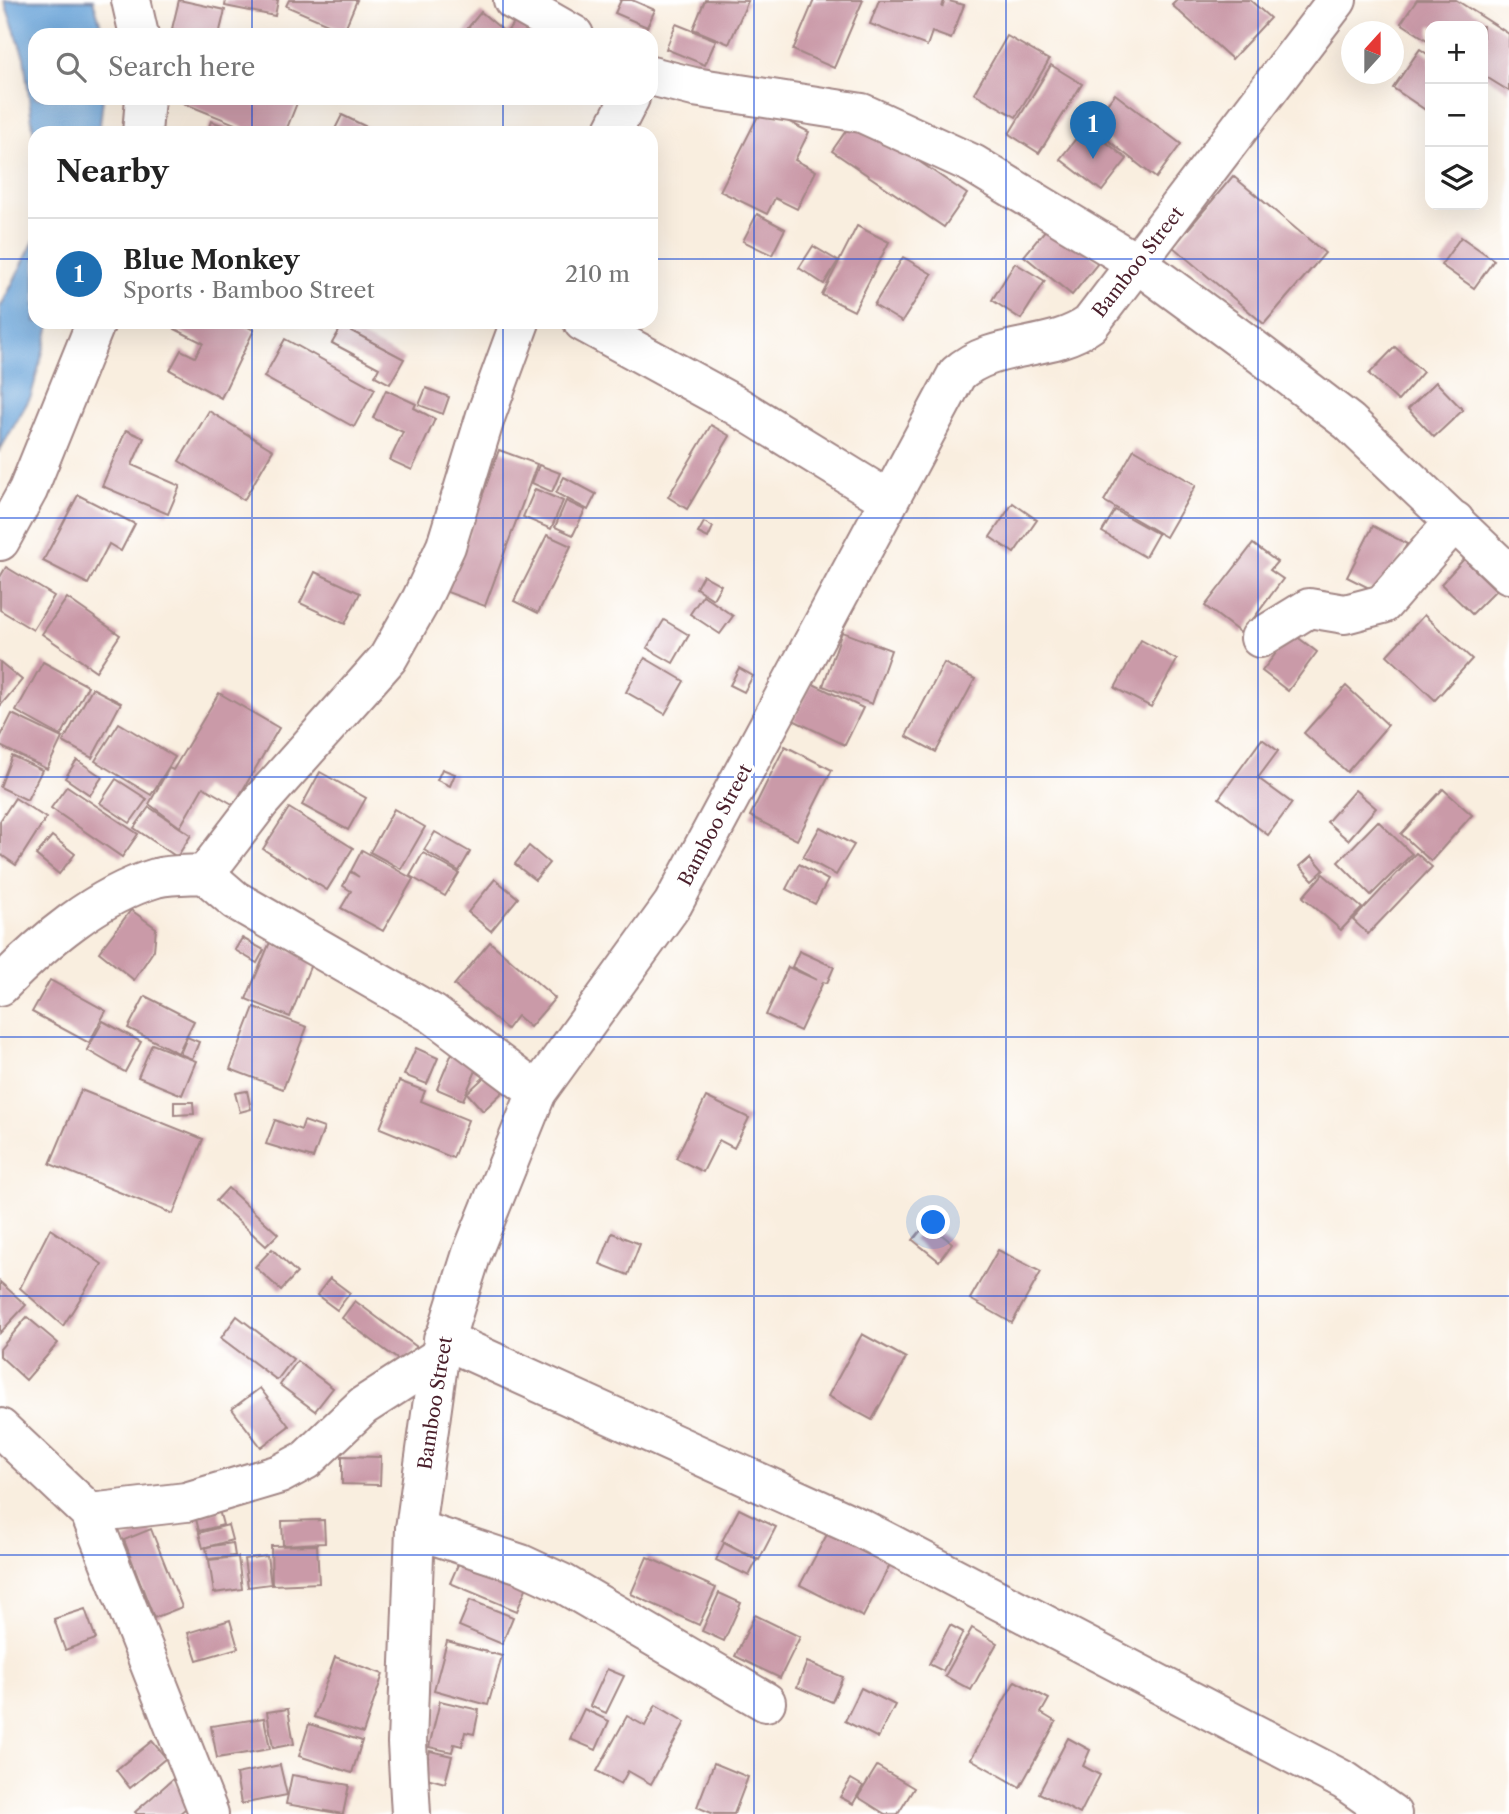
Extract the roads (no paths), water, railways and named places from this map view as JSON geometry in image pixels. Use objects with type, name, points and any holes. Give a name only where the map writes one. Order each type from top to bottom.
[{"type":"street","points":[[131,0],[137,28]]},
{"type":"street","points":[[513,0],[562,28]]},
{"type":"street","name":"Bamboo Street","points":[[411,1814],[407,1743],[415,1529],[441,1348],[472,1253],[537,1092],[673,904],[957,374],[981,357],[1059,340],[1090,324],[1138,264],[1320,6]]},
{"type":"street","points":[[658,78],[694,87],[871,117],[973,164],[1138,264],[1349,422],[1509,575]]},
{"type":"street","points":[[143,126],[144,105]]},
{"type":"street","points":[[616,126],[626,105]]},
{"type":"street","points":[[0,541],[28,489],[93,329]]},
{"type":"street","points":[[205,874],[260,802],[388,658],[421,600],[446,546],[486,415],[517,329]]},
{"type":"street","points":[[596,329],[735,405],[889,500]]},
{"type":"street","points":[[1260,638],[1309,608],[1345,614],[1382,604],[1455,521]]},
{"type":"street","points":[[0,986],[37,948],[119,892],[159,877],[205,874],[235,900],[433,1014],[537,1092]]},
{"type":"street","points":[[90,1513],[186,1502],[280,1474],[306,1460],[363,1406],[441,1348],[862,1529],[1345,1781],[1392,1814]]},
{"type":"street","points":[[0,1427],[90,1513],[209,1814]]},
{"type":"street","points":[[415,1529],[521,1563],[562,1583],[766,1702]]},
{"type":"water","points":[[4,0],[93,0],[102,28],[28,28],[28,89],[24,57]]},
{"type":"water","points":[[30,105],[102,105],[100,126],[33,126]]},
{"type":"water","points":[[28,253],[28,329],[49,329],[31,396],[0,450],[0,308]]},
{"type":"place","name":"Blue Monkey","points":[[1093,159]]}]
